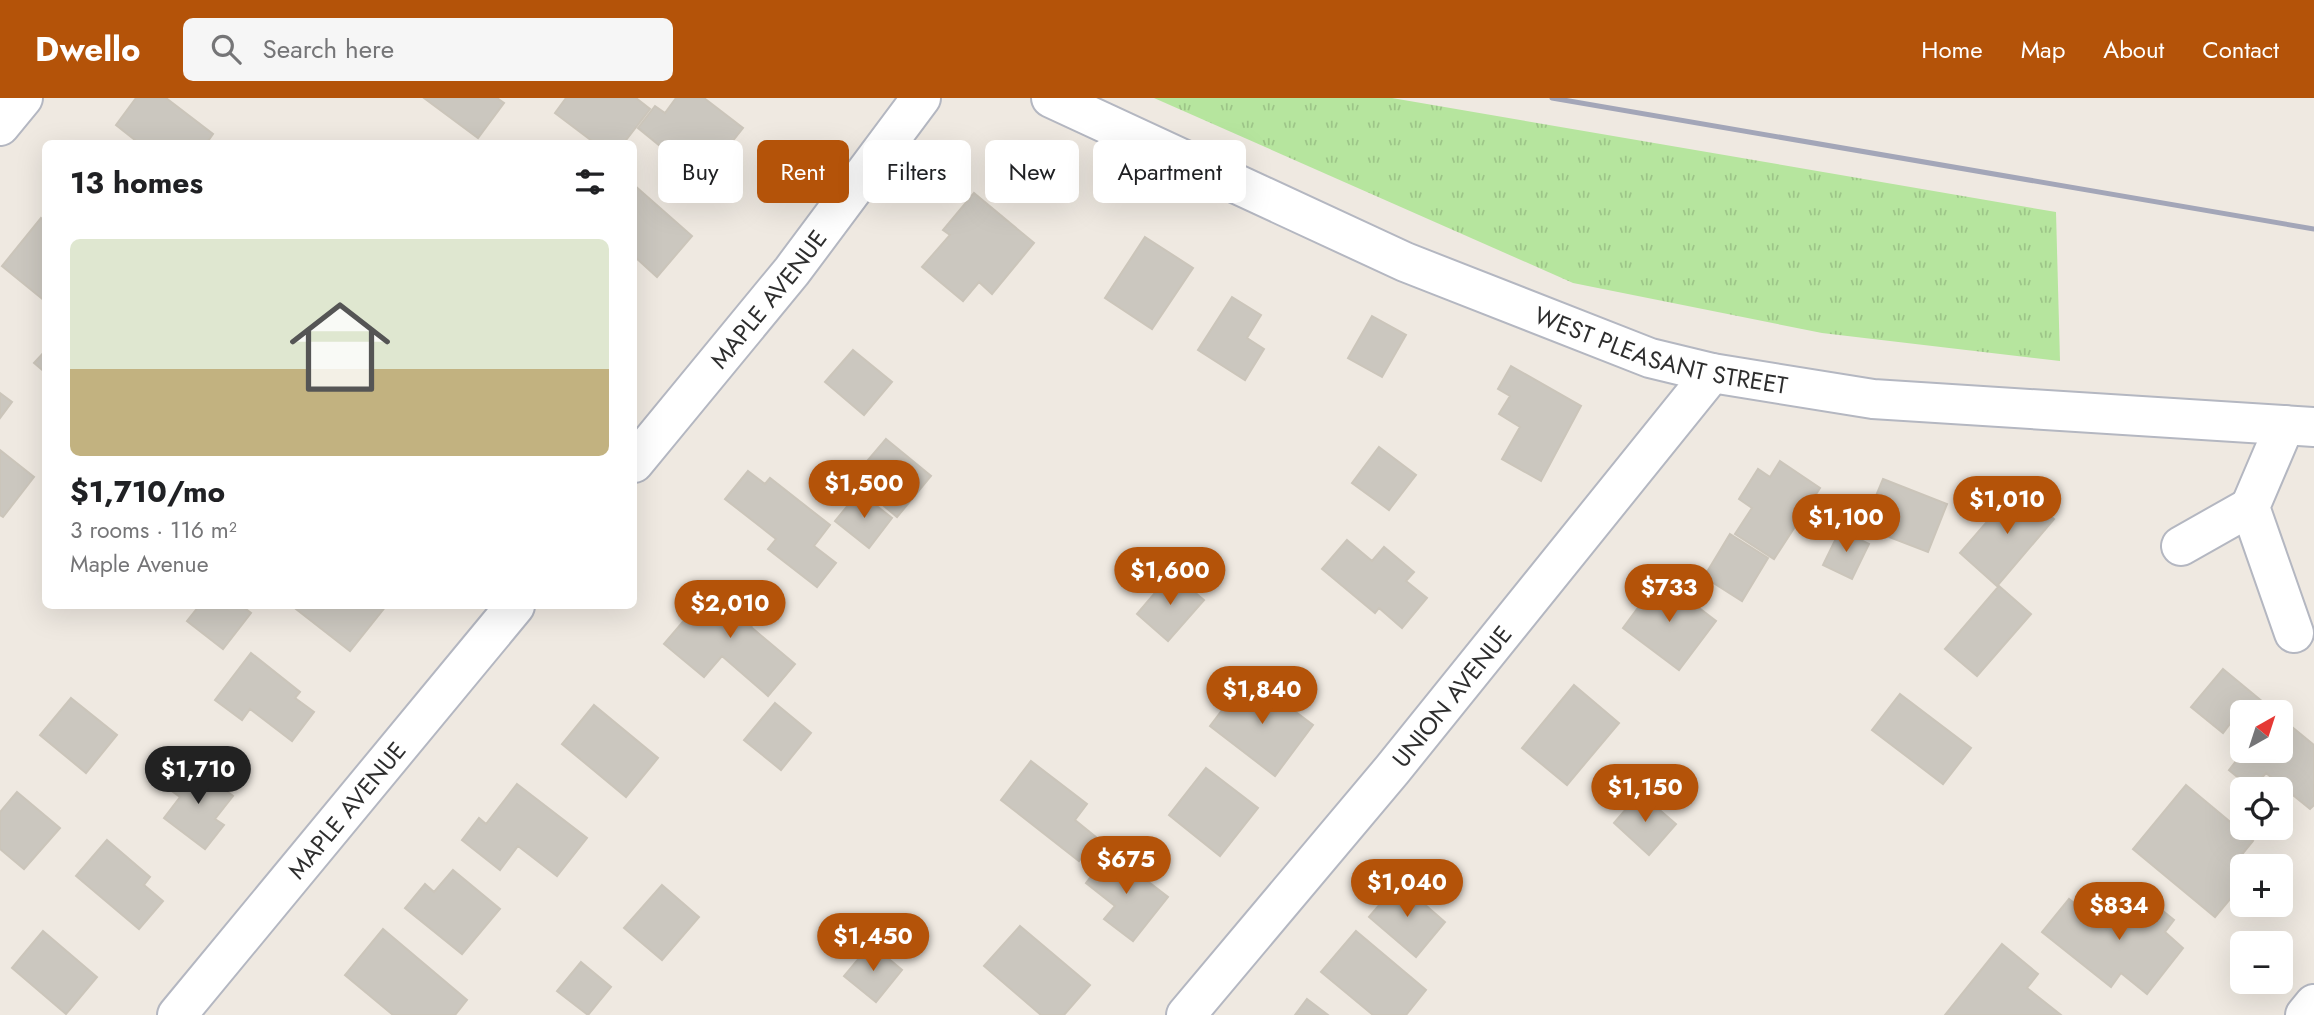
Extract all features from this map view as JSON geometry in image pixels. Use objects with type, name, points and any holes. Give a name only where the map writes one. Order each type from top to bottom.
[{"type":"street","points":[[0,126],[23,98]]},
{"type":"street","name":"MAPLE AVENUE","points":[[637,459],[792,271],[921,98]]},
{"type":"street","name":"WEST PLEASANT STREET","points":[[1051,98],[1405,261],[1650,358],[1712,373],[1874,399],[2299,426]]},
{"type":"street","name":"UNION AVENUE","points":[[1186,1015],[1392,770],[1712,373]]},
{"type":"street","points":[[2181,546],[2250,507],[2299,426]]},
{"type":"street","points":[[2250,507],[2294,633]]},
{"type":"street","name":"MAPLE AVENUE","points":[[177,1015],[513,609]]},
{"type":"street","points":[[2305,1015],[2314,1004]]},
{"type":"green space","points":[[1154,98],[1392,98],[2056,212],[2060,361],[1822,333],[1573,283]]},
{"type":"building","points":[[136,98],[166,98],[213,134],[209,140],[135,140],[116,125]]},
{"type":"building","points":[[424,98],[497,98],[504,103],[478,138]]},
{"type":"building","points":[[566,98],[636,98],[650,109],[626,140],[591,140],[555,113]]},
{"type":"building","points":[[676,98],[704,98],[743,128],[734,140],[658,140],[658,144],[638,128],[655,106],[665,113]]},
{"type":"building","points":[[637,188],[692,236],[657,277],[637,259]]},
{"type":"building","points":[[974,193],[1034,243],[992,294],[979,282],[963,301],[922,267],[950,235],[943,230],[966,203],[971,203]]},
{"type":"building","points":[[41,218],[42,219],[42,299],[2,266]]},
{"type":"building","points":[[1145,237],[1193,268],[1152,329],[1105,298]]},
{"type":"building","points":[[1232,297],[1261,315],[1247,338],[1264,349],[1245,380],[1198,350]]},
{"type":"building","points":[[1372,316],[1406,335],[1382,377],[1348,358]]},
{"type":"building","points":[[853,350],[892,382],[864,415],[825,382]]},
{"type":"building","points":[[42,354],[42,370],[34,363]]},
{"type":"building","points":[[1511,366],[1581,406],[1541,481],[1502,459],[1520,427],[1499,414],[1510,396],[1498,389]]},
{"type":"building","points":[[0,393],[12,402],[0,418]]},
{"type":"building","points":[[886,439],[931,476],[897,517],[852,479]]},
{"type":"building","points":[[1379,447],[1416,475],[1389,510],[1352,483]]},
{"type":"building","points":[[0,450],[34,477],[3,517],[0,515]]},
{"type":"building","points":[[1780,461],[1820,488],[1774,559],[1735,534],[1752,508],[1739,499],[1758,469],[1770,477]]},
{"type":"building","points":[[748,471],[765,484],[770,478],[830,525],[814,546],[836,563],[817,587],[768,549],[776,539],[725,499]]},
{"type":"building","points":[[1883,479],[1947,504],[1928,552],[1863,527]]},
{"type":"building","points":[[2017,487],[2054,519],[1997,586],[1960,553]]},
{"type":"building","points":[[859,492],[892,518],[869,548],[835,521]]},
{"type":"building","points":[[1840,530],[1869,544],[1852,579],[1823,565]]},
{"type":"building","points":[[1730,534],[1768,558],[1742,601],[1704,577]]},
{"type":"building","points":[[1347,540],[1372,561],[1384,547],[1414,572],[1406,581],[1427,598],[1402,628],[1379,608],[1375,613],[1322,569]]},
{"type":"building","points":[[1172,573],[1204,600],[1168,641],[1137,614]]},
{"type":"building","points":[[1660,578],[1716,621],[1679,670],[1623,628]]},
{"type":"building","points":[[739,583],[767,607],[751,627],[795,664],[768,696],[722,656],[704,677],[664,644],[705,596],[719,607]]},
{"type":"building","points":[[1999,586],[2031,614],[1977,676],[1945,649]]},
{"type":"building","points":[[197,609],[246,609],[251,613],[223,649],[187,621]]},
{"type":"building","points":[[296,609],[384,609],[350,651]]},
{"type":"building","points":[[251,653],[300,692],[295,698],[314,712],[292,741],[250,709],[242,720],[215,700]]},
{"type":"building","points":[[2223,669],[2260,700],[2230,700],[2230,724],[2223,733],[2191,707]]},
{"type":"building","points":[[1248,676],[1313,725],[1275,776],[1210,726]]},
{"type":"building","points":[[1574,685],[1619,723],[1567,785],[1522,748]]},
{"type":"building","points":[[1900,694],[1971,748],[1943,784],[1872,730]]},
{"type":"building","points":[[71,698],[117,735],[86,773],[40,735]]},
{"type":"building","points":[[775,703],[811,733],[781,770],[744,740]]},
{"type":"building","points":[[594,705],[658,758],[626,797],[562,744]]},
{"type":"building","points":[[2293,728],[2314,745],[2314,805],[2310,809],[2293,795],[2293,777],[2271,777],[2266,773],[2262,777],[2237,777],[2229,770],[2235,763],[2293,763]]},
{"type":"building","points":[[1031,761],[1087,804],[1075,820],[1097,838],[1079,861],[1001,800]]},
{"type":"building","points":[[189,762],[233,796],[215,819],[224,825],[205,849],[164,818],[180,797],[169,789]]},
{"type":"building","points":[[1206,768],[1258,808],[1220,856],[1169,815]]},
{"type":"building","points":[[517,784],[587,838],[557,876],[518,846],[500,870],[462,840],[479,818],[486,824]]},
{"type":"building","points":[[2186,785],[2230,822],[2230,840],[2253,841],[2242,854],[2230,854],[2230,899],[2215,917],[2133,849]]},
{"type":"building","points":[[17,792],[60,828],[24,869],[0,849],[0,812]]},
{"type":"building","points":[[1640,793],[1676,824],[1649,855],[1614,823]]},
{"type":"building","points":[[107,840],[150,877],[144,885],[163,901],[139,929],[76,876]]},
{"type":"building","points":[[1110,852],[1168,897],[1133,941],[1104,919],[1115,906],[1086,883]]},
{"type":"building","points":[[453,870],[500,909],[462,954],[405,908],[425,884],[434,892]]},
{"type":"building","points":[[1399,882],[1445,922],[1416,957],[1369,917]]},
{"type":"building","points":[[662,885],[699,917],[662,960],[624,928]]},
{"type":"building","points":[[2137,890],[2174,920],[2165,932],[2183,948],[2147,994],[2121,973],[2111,987],[2042,932],[2069,899],[2106,929]]},
{"type":"building","points":[[1020,926],[1090,985],[1064,1015],[1041,1015],[984,966]]},
{"type":"building","points":[[383,929],[467,1000],[455,1015],[393,1015],[345,975]]},
{"type":"building","points":[[43,931],[97,977],[66,1014],[12,968]]},
{"type":"building","points":[[1356,931],[1426,990],[1406,1015],[1373,1015],[1321,972]]},
{"type":"building","points":[[871,944],[902,970],[876,1002],[844,976]]},
{"type":"building","points":[[2002,944],[2038,974],[2027,988],[2061,1015],[1945,1015]]},
{"type":"building","points":[[581,962],[611,987],[588,1015],[557,991]]},
{"type":"building","points":[[1307,999],[1328,1015],[1295,1015]]},
{"type":"railway","points":[[1552,98],[2314,229]]}]
